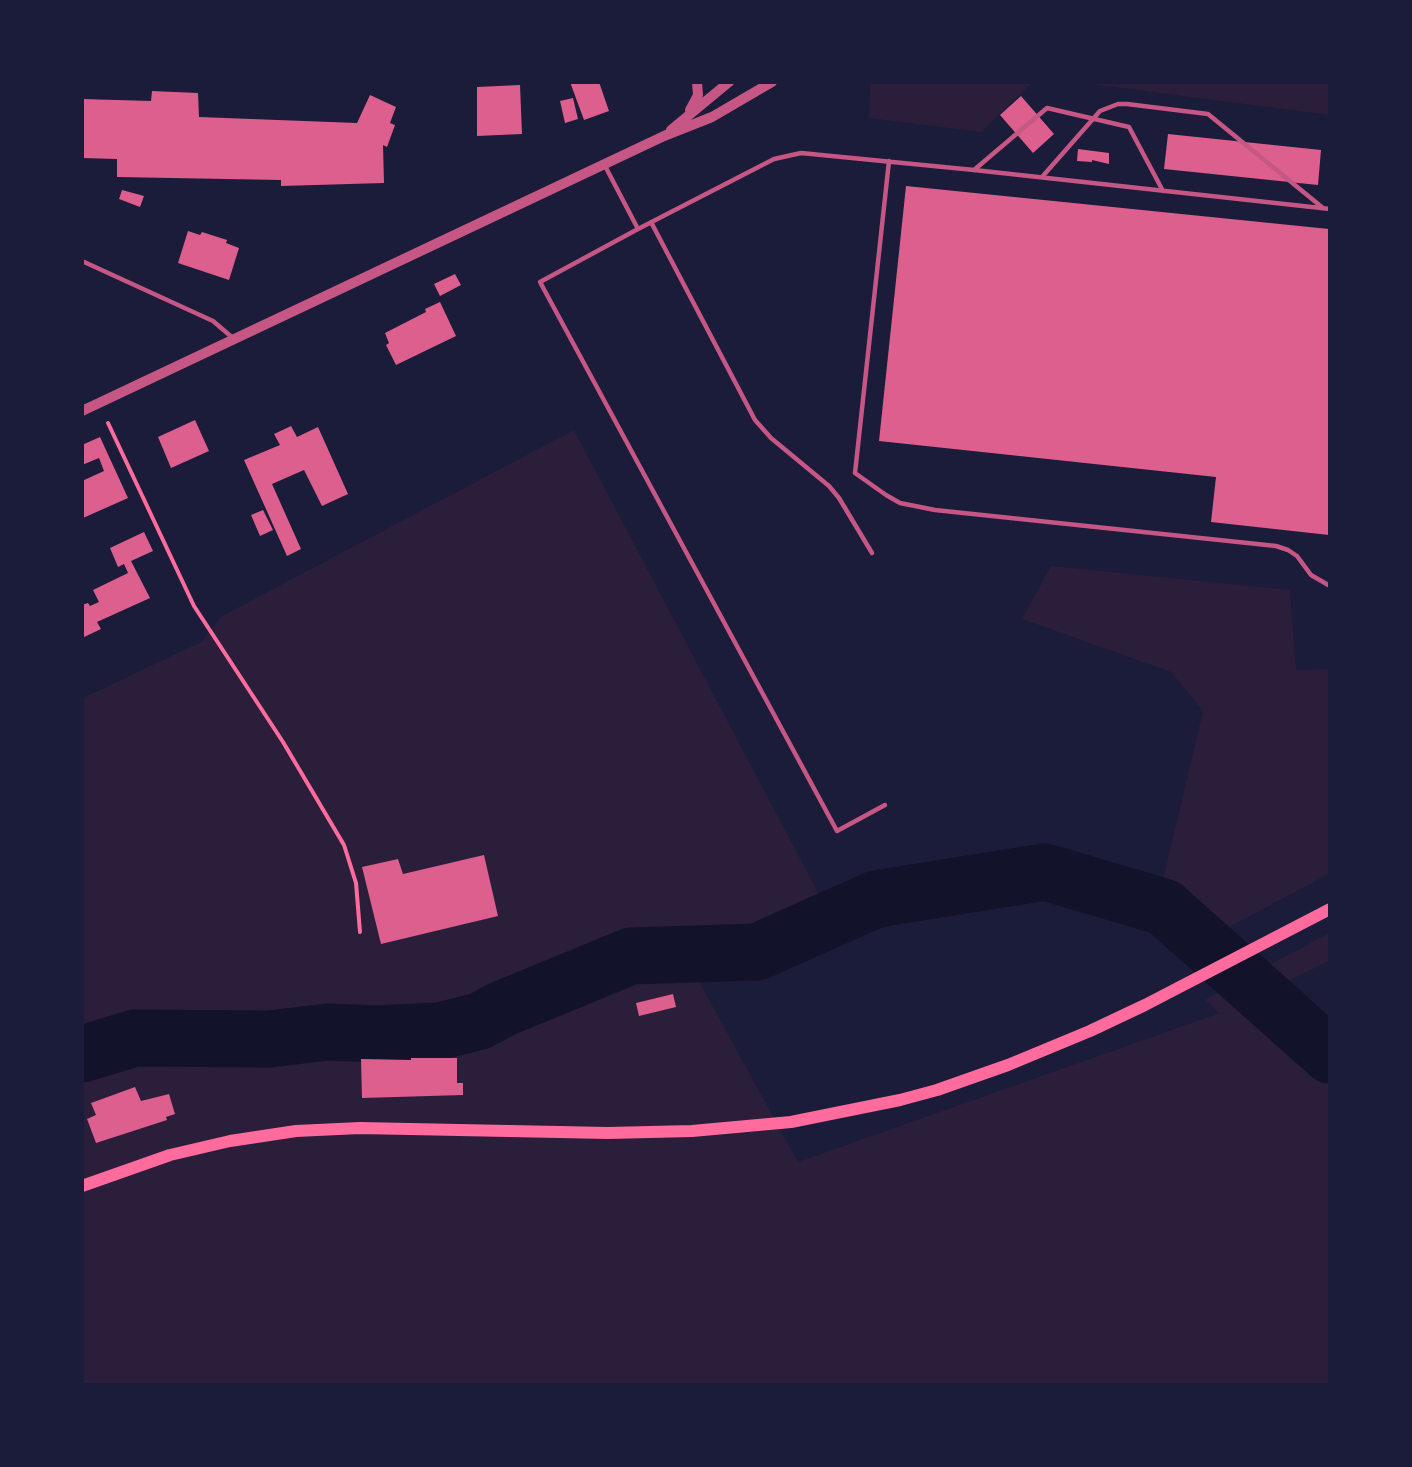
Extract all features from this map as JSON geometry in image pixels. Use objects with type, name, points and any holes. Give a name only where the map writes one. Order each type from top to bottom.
[{"type":"main road","points":[[82,1186],[170,1155],[230,1141],[296,1131],[360,1128],[650,1132],[726,1129],[791,1122],[900,1100],[945,1087],[1049,1049],[1145,1005],[1329,909]]},
{"type":"street","points":[[683,120],[696,102],[697,82]]},
{"type":"street","points":[[664,136],[729,82]]},
{"type":"street","points":[[82,411],[664,136],[712,117],[772,82]]},
{"type":"lane","points":[[1042,177],[1092,119],[1101,111],[1118,104],[1208,114],[1323,208]]},
{"type":"lane","points":[[974,170],[1047,108],[1129,127],[1163,191]]},
{"type":"lane","points":[[885,805],[837,831],[540,282],[651,222],[774,159],[787,155],[818,154],[889,161],[1329,209]]},
{"type":"lane","points":[[889,161],[855,473],[900,503],[919,507],[1276,546],[1296,556],[1311,575],[1329,586]]},
{"type":"lane","points":[[604,164],[638,229]]},
{"type":"lane","points":[[651,222],[755,420],[771,438],[829,486],[843,504],[872,553]]},
{"type":"lane","points":[[82,261],[213,321],[234,339]]},
{"type":"path","points":[[98,403],[194,606],[283,742],[344,846],[356,883],[360,932]]},
{"type":"shaded area","points":[[870,82],[1032,83],[981,132],[869,118]]},
{"type":"shaded area","points":[[1083,83],[1329,83],[1329,115]]},
{"type":"shaded area","points":[[574,430],[822,900],[689,963],[798,1162],[1220,1013],[1205,1000],[1329,933],[1329,961],[1289,981],[1329,1014],[1329,1384],[83,1384],[83,698],[201,642],[222,616]]},
{"type":"shaded area","points":[[1051,566],[1290,590],[1296,670],[1329,669],[1329,874],[1216,934],[1162,884],[1203,711],[1171,672],[1022,619]]},
{"type":"building","points":[[570,82],[599,82],[609,111],[584,120]]},
{"type":"building","points":[[520,85],[522,134],[477,136],[477,87]]},
{"type":"building","points":[[152,91],[198,93],[199,117],[357,123],[370,95],[396,107],[390,123],[395,125],[387,147],[383,145],[384,183],[281,186],[281,180],[117,177],[117,159],[82,158],[82,99],[151,101]]},
{"type":"building","points":[[1021,96],[1054,134],[1033,153],[1000,115]]},
{"type":"building","points":[[573,98],[578,119],[565,123],[560,101]]},
{"type":"building","points":[[1168,134],[1321,150],[1318,185],[1164,169]]},
{"type":"building","points":[[1078,149],[1109,153],[1109,164],[1092,160],[1092,162],[1077,161]]},
{"type":"building","points":[[906,186],[1329,229],[1329,535],[1211,522],[1216,477],[879,441]]},
{"type":"building","points":[[122,190],[144,196],[140,207],[119,199]]},
{"type":"building","points":[[188,231],[200,235],[202,232],[227,240],[226,243],[239,248],[229,280],[178,263]]},
{"type":"building","points":[[455,274],[461,285],[440,296],[434,284]]},
{"type":"building","points":[[440,302],[456,336],[396,365],[386,345],[389,343],[385,333],[426,312],[425,309]]},
{"type":"building","points":[[195,420],[209,451],[171,468],[158,437]]},
{"type":"building","points":[[291,426],[297,437],[318,427],[348,494],[322,506],[304,470],[272,484],[301,549],[287,556],[244,460],[280,445],[274,434]]},
{"type":"building","points":[[100,437],[128,498],[83,518],[82,481],[104,471],[99,458],[82,465],[82,445]]},
{"type":"building","points":[[263,510],[273,530],[260,536],[251,515]]},
{"type":"building","points":[[144,532],[153,551],[131,561],[150,598],[97,622],[101,629],[82,638],[82,605],[88,603],[90,606],[99,602],[93,590],[128,573],[124,564],[118,567],[110,548]]},
{"type":"building","points":[[484,855],[498,916],[381,944],[362,867],[398,859],[403,874]]},
{"type":"building","points":[[673,994],[676,1007],[639,1016],[636,1003]]},
{"type":"building","points":[[411,1058],[457,1058],[457,1083],[463,1083],[463,1095],[362,1098],[361,1059],[411,1060]]},
{"type":"building","points":[[135,1087],[141,1101],[169,1094],[175,1114],[166,1117],[167,1120],[96,1143],[87,1119],[96,1115],[91,1103]]},
{"type":"waterway","points":[[82,1054],[135,1038],[269,1039],[328,1032],[376,1034],[440,1031],[480,1021],[502,1009],[631,956],[757,952],[876,899],[1045,872],[1164,907],[1330,1055]]}]
